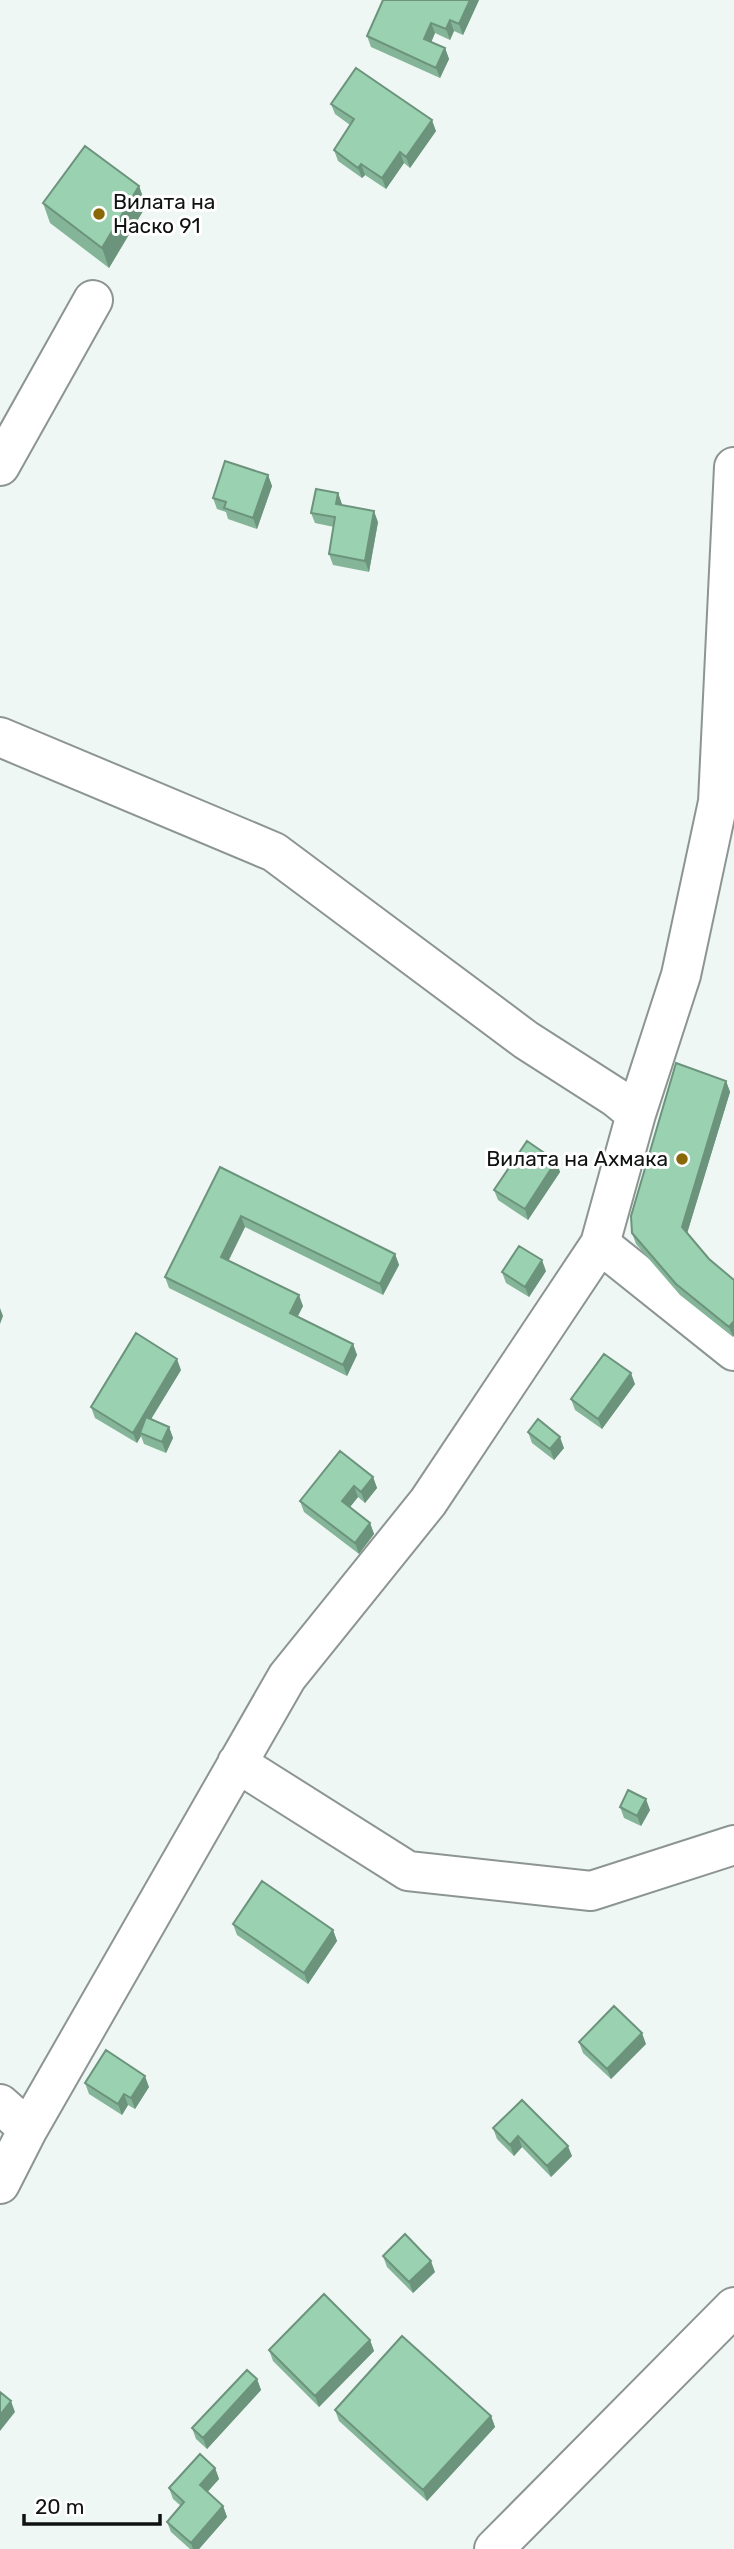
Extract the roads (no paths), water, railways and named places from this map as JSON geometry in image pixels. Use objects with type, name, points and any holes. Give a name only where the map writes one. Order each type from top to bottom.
[{"type":"street","points":[[0,466],[93,300]]},
{"type":"street","points":[[0,2184],[28,2129],[288,1677],[428,1502],[600,1244],[636,1114],[681,975],[718,802],[734,467]]},
{"type":"street","points":[[0,737],[274,852],[526,1040],[615,1097],[636,1114]]},
{"type":"street","points":[[600,1244],[734,1351]]},
{"type":"street","points":[[237,1763],[408,1871],[591,1891],[734,1845]]},
{"type":"street","points":[[0,2104],[28,2129]]},
{"type":"street","points":[[494,2549],[734,2307]]},
{"type":"place","name":"Вилата на Наско 91","points":[[99,214]]},
{"type":"place","name":"Вилата на Ахмака","points":[[682,1159]]}]
